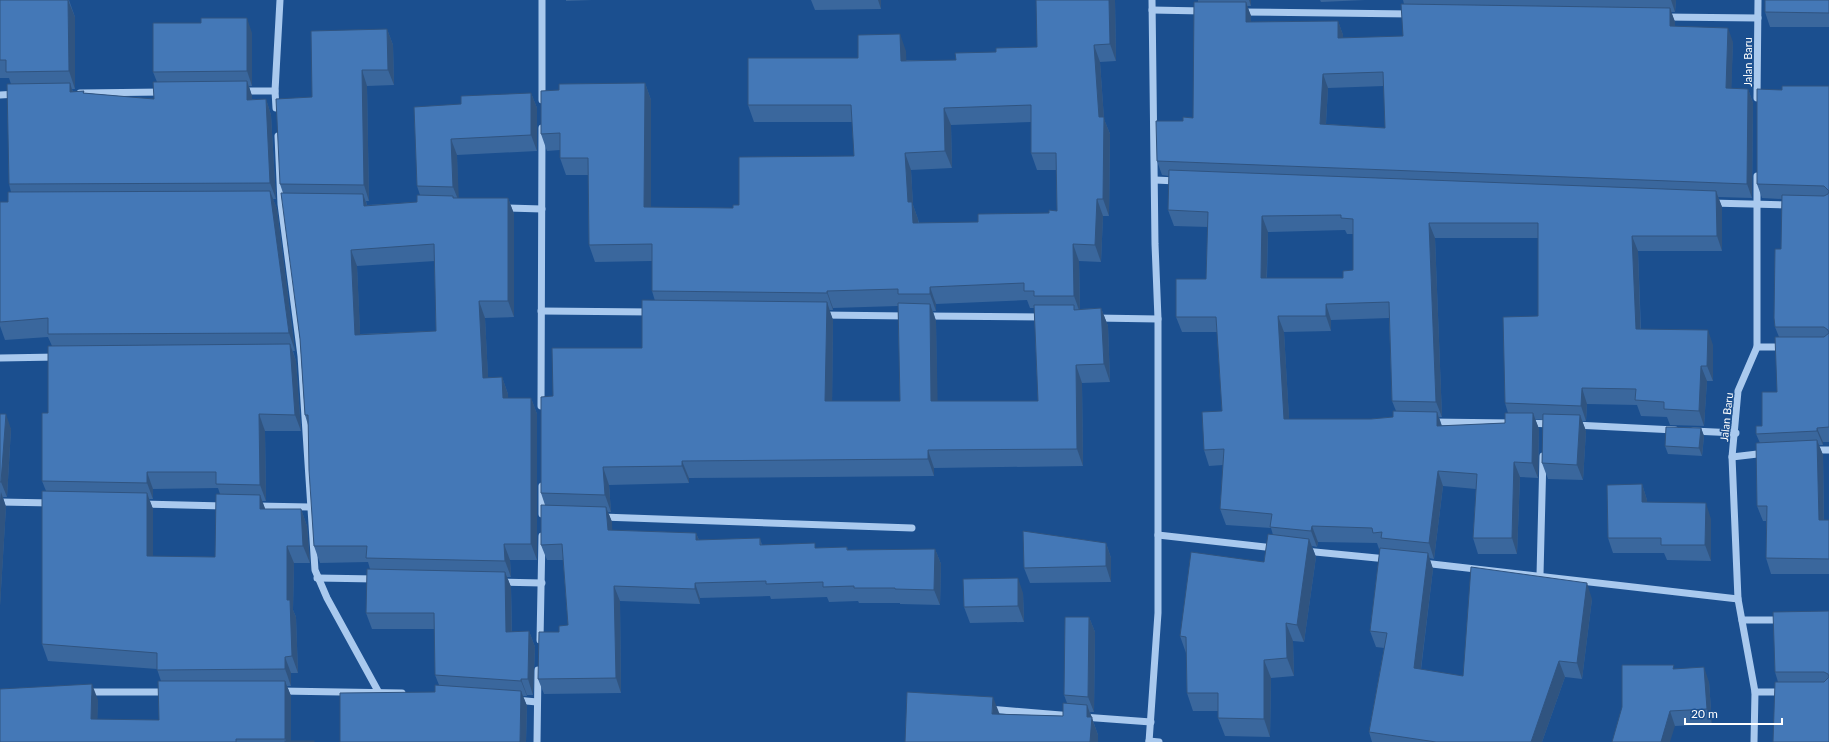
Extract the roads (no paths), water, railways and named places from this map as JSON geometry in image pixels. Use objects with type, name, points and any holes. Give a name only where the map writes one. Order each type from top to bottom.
[{"type":"street","points":[[276,113],[275,91],[280,0]]},
{"type":"street","points":[[542,0],[542,108]]},
{"type":"street","points":[[1152,0],[1155,244],[1158,319],[1158,613],[1149,741],[1159,742]]},
{"type":"street","name":"Jalan Baru","points":[[1758,0],[1758,104]]},
{"type":"street","points":[[1152,10],[1207,11]]},
{"type":"street","points":[[1231,12],[1423,14]]},
{"type":"street","points":[[1654,17],[1758,18]]},
{"type":"street","points":[[236,91],[275,91]]},
{"type":"street","points":[[71,94],[173,92]]},
{"type":"street","points":[[0,95],[24,94]]},
{"type":"street","points":[[541,413],[542,124]]},
{"type":"street","points":[[277,128],[277,204],[301,356],[316,578],[378,691]]},
{"type":"street","name":"Jalan Baru","points":[[1754,742],[1755,692],[1738,599],[1732,457],[1736,433],[1738,390],[1757,347],[1757,166]]},
{"type":"street","points":[[1155,180],[1187,181]]},
{"type":"street","points":[[1702,202],[1797,206]]},
{"type":"street","points":[[277,204],[289,204]]},
{"type":"street","points":[[494,208],[542,209]]},
{"type":"street","points":[[541,311],[659,312]]},
{"type":"street","points":[[818,314],[913,316]]},
{"type":"street","points":[[921,316],[1055,317]]},
{"type":"street","points":[[1087,318],[1158,319]]},
{"type":"street","points":[[1757,347],[1793,347]]},
{"type":"street","points":[[293,356],[301,356]]},
{"type":"street","points":[[0,358],[63,357]]},
{"type":"street","points":[[1420,422],[1544,424],[1736,433]]},
{"type":"street","points":[[1544,424],[1544,432]]},
{"type":"street","points":[[1540,575],[1543,448]]},
{"type":"street","points":[[1805,450],[1829,450]]},
{"type":"street","points":[[1732,457],[1772,452]]},
{"type":"street","points":[[539,646],[542,583],[542,476]]},
{"type":"street","points":[[0,502],[64,503]]},
{"type":"street","points":[[135,504],[230,506]]},
{"type":"street","points":[[246,506],[310,507]]},
{"type":"street","points":[[542,523],[550,516]]},
{"type":"street","points":[[597,517],[912,528]]},
{"type":"street","points":[[1158,535],[1285,549]]},
{"type":"street","points":[[1293,550],[1397,560]]},
{"type":"street","points":[[1413,562],[1540,575],[1738,599]]},
{"type":"street","points":[[316,578],[386,579]]},
{"type":"street","points":[[495,582],[542,583]]},
{"type":"street","points":[[1742,620],[1789,620]]},
{"type":"street","points":[[537,742],[539,662]]},
{"type":"street","points":[[276,692],[378,691],[410,694]]},
{"type":"street","points":[[79,692],[173,692]]},
{"type":"street","points":[[1755,692],[1792,692]]},
{"type":"street","points":[[505,700],[537,702]]},
{"type":"street","points":[[977,708],[1151,722]]}]
